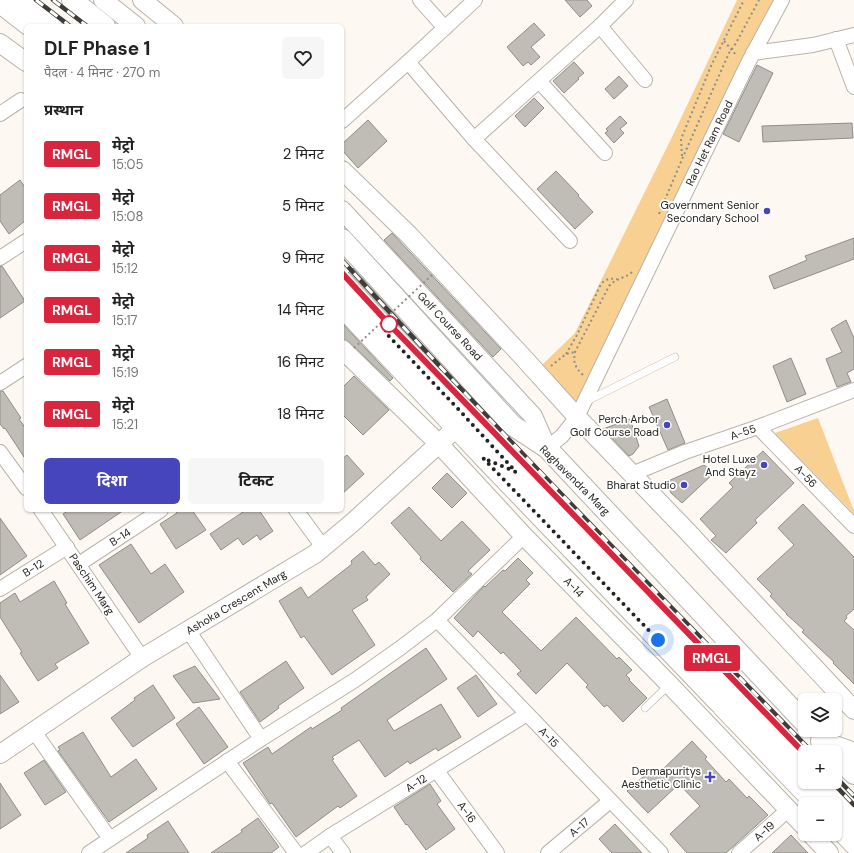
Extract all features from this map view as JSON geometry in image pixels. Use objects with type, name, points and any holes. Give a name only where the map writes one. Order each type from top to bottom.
[{"type":"main road","points":[[18,0],[49,24]]},
{"type":"main road","points":[[72,0],[102,24]]},
{"type":"main road","name":"Raghavendra Marg","points":[[344,241],[512,425],[547,448],[798,716]]},
{"type":"main road","points":[[344,289],[460,411],[573,535],[798,763]]},
{"type":"main road","points":[[701,666],[723,708],[809,797]]},
{"type":"main road","points":[[825,744],[854,753]]},
{"type":"main road","points":[[825,744],[854,774]]},
{"type":"main road","points":[[825,789],[854,820]]},
{"type":"main road","points":[[842,831],[854,844]]},
{"type":"street","points":[[103,0],[133,24]]},
{"type":"street","points":[[142,0],[172,24]]},
{"type":"street","points":[[420,0],[445,28]]},
{"type":"street","points":[[344,119],[475,0]]},
{"type":"street","points":[[474,139],[600,26],[626,0]]},
{"type":"street","name":"Rao Het Ram Road","points":[[547,448],[562,436],[580,410],[753,53],[782,0]]},
{"type":"street","points":[[0,4],[25,24]]},
{"type":"street","points":[[600,26],[646,80]]},
{"type":"street","points":[[753,53],[813,45],[854,35]]},
{"type":"street","points":[[836,39],[854,86]]},
{"type":"street","points":[[0,43],[24,61]]},
{"type":"street","points":[[408,62],[474,139],[570,241]]},
{"type":"street","points":[[539,81],[605,153]]},
{"type":"street","points":[[0,114],[21,100]]},
{"type":"street","points":[[344,172],[409,235],[540,376],[580,410],[632,474],[854,710]]},
{"type":"street","name":"Golf Course Road","points":[[344,212],[533,416],[547,448]]},
{"type":"street","points":[[0,258],[24,242]]},
{"type":"street","points":[[344,310],[455,429],[723,708]]},
{"type":"street","name":"A-14","points":[[348,348],[524,536],[669,684],[798,821]]},
{"type":"street","points":[[0,383],[24,367]]},
{"type":"street","name":"A-55","points":[[632,474],[686,452],[758,427],[854,390]]},
{"type":"street","name":"A-56","points":[[758,427],[854,526]]},
{"type":"street","name":"Ashoka Crescent Marg","points":[[0,754],[33,730],[142,658],[275,579],[314,554],[352,523],[455,429]]},
{"type":"street","points":[[0,452],[24,483]]},
{"type":"street","points":[[483,458],[516,472]]},
{"type":"street","name":"Paschim Marg","points":[[42,512],[142,658]]},
{"type":"street","name":"B-14","points":[[79,564],[158,512]]},
{"type":"street","points":[[297,512],[323,547]]},
{"type":"street","points":[[89,853],[261,739],[355,680],[399,649],[437,620],[524,536]]},
{"type":"street","name":"B-12","points":[[0,589],[67,547]]},
{"type":"street","name":"A-15","points":[[437,620],[661,853]]},
{"type":"street","points":[[188,630],[261,739]]},
{"type":"street","name":"A-12","points":[[306,853],[330,836],[527,714]]},
{"type":"street","points":[[33,730],[110,839]]},
{"type":"street","points":[[227,762],[296,853]]},
{"type":"street","name":"A-16","points":[[437,770],[497,853]]},
{"type":"street","name":"A-17","points":[[548,853],[610,801]]},
{"type":"street","name":"A-19","points":[[740,853],[788,810]]},
{"type":"street","points":[[330,836],[343,853]]},
{"type":"street","points":[[818,841],[829,853]]},
{"type":"lane","points":[[580,410],[675,357]]},
{"type":"lane","points":[[645,708],[669,684]]},
{"type":"path","points":[[682,157],[681,139],[711,66],[744,0]]},
{"type":"path","points":[[656,221],[682,157],[732,50],[759,0]]},
{"type":"path","points":[[724,41],[732,50]]},
{"type":"path","points":[[594,382],[585,377],[576,368],[573,361],[576,352],[609,286],[614,280],[630,274],[634,269]]},
{"type":"path","points":[[348,348],[433,274]]},
{"type":"path","points":[[540,376],[566,354],[577,335],[601,284],[612,278],[618,279]]},
{"type":"path","points":[[566,354],[576,352]]},
{"type":"shaded area","points":[[737,0],[773,0],[576,409],[542,365],[575,333],[671,139]]},
{"type":"shaded area","points":[[818,418],[854,511],[854,514],[775,433]]},
{"type":"building","points":[[565,0],[587,0],[592,6],[580,17]]},
{"type":"building","points":[[534,23],[545,35],[531,47],[540,57],[531,65],[528,62],[523,66],[507,47]]},
{"type":"building","points":[[574,62],[584,73],[564,93],[553,81]]},
{"type":"building","points":[[757,65],[773,73],[739,142],[723,134]]},
{"type":"building","points":[[619,76],[628,86],[614,99],[605,89]]},
{"type":"building","points":[[534,98],[544,108],[525,127],[515,116]]},
{"type":"building","points":[[620,116],[627,123],[620,129],[624,133],[614,143],[605,133],[608,131],[606,129]]},
{"type":"building","points":[[368,120],[387,141],[358,168],[344,152],[344,142]]},
{"type":"building","points":[[852,123],[853,138],[763,142],[762,126]]},
{"type":"building","points":[[556,171],[593,212],[575,229],[537,189]]},
{"type":"building","points":[[20,180],[24,186],[24,222],[9,234],[0,221],[0,195]]},
{"type":"building","points":[[392,233],[501,349],[493,357],[384,240]]},
{"type":"building","points":[[854,238],[854,259],[774,289],[769,276],[807,260],[805,256]]},
{"type":"building","points":[[0,266],[2,266],[24,302],[0,318]]},
{"type":"building","points":[[353,268],[443,367],[439,372],[350,279],[345,276]]},
{"type":"building","points":[[846,320],[854,338],[854,369],[847,373],[851,382],[837,387],[826,359],[842,352],[831,329]]},
{"type":"building","points":[[344,325],[393,378],[390,381],[349,342],[344,340]]},
{"type":"building","points":[[791,358],[806,394],[787,402],[773,366]]},
{"type":"building","points":[[354,376],[389,410],[363,435],[344,416],[344,386]]},
{"type":"building","points":[[0,391],[3,391],[21,418],[19,419],[24,426],[24,457],[5,428],[4,429],[0,424]]},
{"type":"building","name":"Perch Arbor Golf Course Road","points":[[667,399],[685,443],[668,450],[649,407]]},
{"type":"building","points":[[630,419],[639,446],[633,454],[629,456],[603,429]]},
{"type":"building","points":[[763,451],[794,483],[755,520],[757,523],[726,553],[711,540],[716,536],[700,519],[733,487],[729,483]]},
{"type":"building","points":[[347,455],[364,474],[344,492],[344,457]]},
{"type":"building","name":"Bharat Studio","points":[[704,465],[714,473],[682,503],[671,493],[666,482]]},
{"type":"building","points":[[447,473],[467,493],[452,508],[432,488]]},
{"type":"building","points":[[803,504],[854,557],[854,609],[846,616],[847,618],[844,621],[854,630],[854,684],[833,663],[834,662],[802,632],[804,630],[786,614],[770,596],[772,594],[757,579],[794,545],[778,528]]},
{"type":"building","points":[[409,507],[441,541],[462,521],[490,550],[468,571],[472,574],[453,592],[420,559],[421,557],[391,523]]},
{"type":"building","points":[[66,512],[121,512],[80,540],[63,514]]},
{"type":"building","points":[[176,512],[193,512],[206,530],[176,549],[160,524],[177,513]]},
{"type":"building","points":[[243,512],[260,512],[273,531],[260,540],[257,535],[243,545],[238,538],[221,550],[210,534]]},
{"type":"building","points":[[0,518],[27,556],[0,575]]},
{"type":"building","points":[[131,544],[151,574],[165,564],[184,592],[139,623],[99,565]]},
{"type":"building","points":[[363,551],[375,565],[379,562],[390,574],[366,597],[368,600],[352,610],[375,645],[332,675],[304,636],[301,638],[279,601],[301,587],[308,598],[352,564],[351,561]]},
{"type":"building","points":[[518,558],[533,573],[526,580],[530,584],[502,612],[541,651],[576,617],[617,659],[619,657],[632,670],[626,675],[647,698],[623,722],[607,705],[604,707],[586,687],[588,685],[567,663],[536,694],[517,674],[521,671],[503,652],[501,654],[478,631],[473,637],[454,618],[484,586],[485,587],[503,570],[505,571]]},
{"type":"building","points":[[54,581],[67,603],[65,604],[89,643],[55,664],[58,668],[38,681],[0,617],[0,603],[15,593],[20,602]]},
{"type":"building","points":[[426,648],[447,679],[387,720],[394,731],[441,704],[461,737],[438,751],[436,748],[410,764],[408,761],[385,777],[359,740],[332,757],[334,759],[332,760],[357,796],[340,808],[338,806],[296,837],[272,803],[270,804],[243,763],[268,747],[272,754],[311,727],[312,729],[342,710],[341,708]]},
{"type":"building","points":[[286,661],[304,688],[278,706],[279,708],[260,722],[240,692]]},
{"type":"building","points":[[195,666],[220,699],[193,703],[173,676]]},
{"type":"building","points":[[0,675],[19,702],[0,714]]},
{"type":"building","points":[[476,675],[497,704],[478,717],[457,688]]},
{"type":"building","points":[[153,685],[175,718],[133,747],[111,718],[135,700],[134,698]]},
{"type":"building","points":[[199,707],[228,747],[204,764],[176,724]]},
{"type":"building","points":[[83,732],[111,777],[136,759],[157,789],[109,822],[58,751],[60,750],[58,747]]},
{"type":"building","points":[[692,741],[707,757],[705,759],[726,782],[729,779],[747,798],[749,796],[768,815],[726,853],[687,853],[670,834],[700,806],[679,784],[648,813],[627,791],[653,768],[658,774]]},
{"type":"building","points":[[44,760],[66,792],[45,805],[24,773]]},
{"type":"building","points":[[0,783],[21,815],[0,829]]},
{"type":"building","points":[[430,784],[441,801],[437,804],[455,829],[426,850],[394,807]]},
{"type":"building","points":[[258,818],[279,847],[271,853],[211,853],[242,832],[241,830]]},
{"type":"building","points":[[168,821],[189,853],[126,853],[148,838],[147,835]]},
{"type":"building","points":[[615,824],[642,853],[612,853],[599,839]]},
{"type":"building","points":[[791,835],[808,853],[772,853]]},
{"type":"railway","points":[[36,0],[67,24]]},
{"type":"railway","points":[[53,0],[84,24]]},
{"type":"railway","points":[[344,262],[516,447],[805,745]]},
{"type":"railway","points":[[344,275],[389,324],[561,501]]},
{"type":"railway","points":[[680,625],[798,747]]},
{"type":"railway","points":[[842,783],[854,796]]},
{"type":"railway","points":[[839,789],[854,805]]},
{"type":"metro line","name":"RMGL","points":[[344,275],[389,324],[798,747]]},
{"type":"place","name":"Government Senior Secondary School","points":[[767,211]]},
{"type":"place","name":"Perch Arbor Golf Course Road","points":[[667,425]]},
{"type":"place","name":"Hotel Luxe And Stayz","points":[[764,465]]},
{"type":"place","name":"Bharat Studio","points":[[684,485]]},
{"type":"place","name":"Dermapuritys Aesthetic Clinic","points":[[710,777]]},
{"type":"route","points":[[389,324],[385,332],[516,472],[483,458],[658,640]]}]
